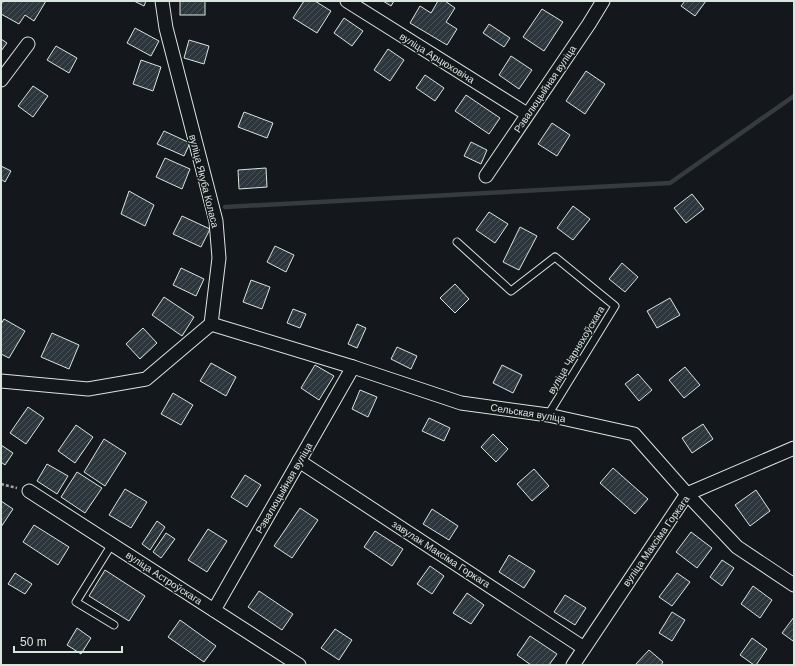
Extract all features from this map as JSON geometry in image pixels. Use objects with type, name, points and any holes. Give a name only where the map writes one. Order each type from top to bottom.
[{"type":"street","name":"вуліца Якуба Коласа","points":[[162,1],[166,28],[216,222],[220,258],[211,324]]},
{"type":"street","name":"вуліца Арцюховіча","points":[[347,1],[362,5],[527,114]]},
{"type":"street","name":"Рэвалюцыйная вуліца","points":[[486,176],[603,1]]},
{"type":"street","points":[[1,80],[28,44]]},
{"type":"street","name":"Сельская вуліца","points":[[211,324],[353,367],[461,403],[548,415],[634,434],[687,494],[737,547],[794,585]]},
{"type":"street","points":[[1,382],[88,389],[146,378],[211,324]]},
{"type":"street","name":"Рэвалюцыйная вуліца","points":[[214,610],[353,367]]},
{"type":"street","name":"вуліца Максіма Горкага","points":[[573,665],[687,494],[794,448]]},
{"type":"street","name":"завулак Максіма Горкага","points":[[299,461],[584,648]]},
{"type":"street","name":"вуліца Астроўскага","points":[[29,492],[299,665]]},
{"type":"lane","name":"вуліца Чарняхоўскага","points":[[457,242],[511,291],[554,257],[615,306],[548,415]]},
{"type":"lane","points":[[112,544],[76,602],[114,625]]},
{"type":"building","points":[[3,1],[46,1],[34,21],[25,15],[19,24],[1,14],[1,4]]},
{"type":"building","points":[[134,1],[146,1],[144,6]]},
{"type":"building","points":[[180,1],[205,1],[205,15],[180,15]]},
{"type":"building","points":[[304,1],[315,1],[331,11],[317,33],[293,18]]},
{"type":"building","points":[[383,1],[394,1],[391,6]]},
{"type":"building","points":[[438,1],[445,1],[455,8],[446,22],[457,29],[447,45],[410,23],[420,6],[431,13]]},
{"type":"building","points":[[685,1],[706,1],[695,16],[681,6]]},
{"type":"building","points":[[542,9],[563,22],[544,51],[523,37]]},
{"type":"building","points":[[344,18],[363,31],[352,46],[334,33]]},
{"type":"building","points":[[489,24],[510,38],[504,47],[483,33]]},
{"type":"building","points":[[135,28],[159,41],[151,56],[127,43]]},
{"type":"building","points":[[1,39],[7,43],[1,51]]},
{"type":"building","points":[[189,40],[209,46],[204,64],[184,58]]},
{"type":"building","points":[[56,46],[77,58],[69,73],[47,60]]},
{"type":"building","points":[[388,49],[404,60],[390,81],[374,70]]},
{"type":"building","points":[[511,56],[532,70],[519,89],[499,75]]},
{"type":"building","points":[[141,60],[161,67],[153,91],[133,84]]},
{"type":"building","points":[[586,71],[605,84],[585,114],[566,101]]},
{"type":"building","points":[[425,75],[444,88],[435,101],[416,88]]},
{"type":"building","points":[[33,86],[48,96],[33,117],[18,106]]},
{"type":"building","points":[[466,95],[500,118],[489,134],[455,111]]},
{"type":"building","points":[[244,112],[273,123],[267,138],[238,127]]},
{"type":"building","points":[[552,123],[570,135],[557,156],[538,144]]},
{"type":"building","points":[[164,131],[190,143],[184,156],[157,144]]},
{"type":"building","points":[[471,142],[487,150],[481,164],[464,156]]},
{"type":"building","points":[[165,158],[190,169],[182,189],[156,177]]},
{"type":"building","points":[[1,166],[11,171],[5,182],[1,179]]},
{"type":"building","points":[[266,168],[267,187],[239,189],[238,170]]},
{"type":"building","points":[[129,191],[154,205],[145,226],[121,214]]},
{"type":"building","points":[[692,194],[704,209],[686,223],[674,208]]},
{"type":"building","points":[[573,206],[590,219],[573,240],[557,228]]},
{"type":"building","points":[[489,212],[508,224],[495,243],[476,230]]},
{"type":"building","points":[[182,216],[210,229],[201,247],[173,234]]},
{"type":"building","points":[[520,227],[537,236],[519,270],[503,262]]},
{"type":"building","points":[[275,246],[294,255],[286,272],[267,262]]},
{"type":"building","points":[[622,263],[638,277],[625,292],[609,279]]},
{"type":"building","points":[[181,268],[204,279],[196,296],[173,285]]},
{"type":"building","points":[[251,280],[270,287],[262,309],[243,302]]},
{"type":"building","points":[[455,284],[469,299],[455,313],[440,298]]},
{"type":"building","points":[[164,297],[194,317],[182,336],[152,315]]},
{"type":"building","points":[[670,298],[680,315],[657,328],[647,311]]},
{"type":"building","points":[[293,309],[306,314],[300,328],[287,323]]},
{"type":"building","points":[[4,319],[25,331],[9,358],[1,354],[1,324]]},
{"type":"building","points":[[357,324],[366,328],[357,348],[348,344]]},
{"type":"building","points":[[143,328],[157,343],[140,359],[126,344]]},
{"type":"building","points":[[52,333],[79,345],[69,369],[41,357]]},
{"type":"building","points":[[397,347],[417,356],[411,369],[391,359]]},
{"type":"building","points":[[211,363],[236,377],[226,396],[200,381]]},
{"type":"building","points":[[315,365],[334,376],[319,400],[301,388]]},
{"type":"building","points":[[502,365],[522,375],[513,393],[493,383]]},
{"type":"building","points":[[685,367],[700,385],[684,398],[669,380]]},
{"type":"building","points":[[638,374],[652,390],[639,401],[625,384]]},
{"type":"building","points":[[360,390],[377,397],[368,417],[352,409]]},
{"type":"building","points":[[173,393],[193,405],[181,425],[161,414]]},
{"type":"building","points":[[28,407],[44,418],[26,444],[10,433]]},
{"type":"building","points":[[429,418],[450,428],[444,441],[422,431]]},
{"type":"building","points":[[703,424],[713,439],[692,453],[682,438]]},
{"type":"building","points":[[76,425],[93,437],[75,463],[58,451]]},
{"type":"building","points":[[493,434],[508,449],[496,462],[481,447]]},
{"type":"building","points":[[104,439],[126,453],[105,486],[84,472]]},
{"type":"building","points":[[1,445],[13,453],[5,465],[1,462]]},
{"type":"building","points":[[47,464],[68,476],[57,494],[37,481]]},
{"type":"building","points":[[613,468],[648,499],[635,514],[600,483]]},
{"type":"building","points":[[534,469],[549,486],[532,501],[517,484]]},
{"type":"building","points":[[77,472],[102,488],[85,513],[61,497]]},
{"type":"building","points":[[245,475],[261,485],[247,507],[231,497]]},
{"type":"building","points":[[125,489],[147,502],[131,528],[109,515]]},
{"type":"building","points":[[756,490],[770,511],[750,526],[735,505]]},
{"type":"building","points":[[1,501],[13,509],[1,527]]},
{"type":"building","points":[[300,508],[318,520],[292,558],[274,546]]},
{"type":"building","points":[[432,509],[458,526],[449,540],[423,524]]},
{"type":"building","points":[[157,521],[165,527],[150,550],[142,544]]},
{"type":"building","points":[[34,525],[69,547],[58,565],[23,542]]},
{"type":"building","points":[[208,529],[227,541],[207,572],[188,560]]},
{"type":"building","points":[[375,531],[403,549],[392,566],[364,547]]},
{"type":"building","points":[[691,532],[712,548],[697,568],[676,552]]},
{"type":"building","points":[[166,533],[175,539],[161,558],[153,552]]},
{"type":"building","points":[[509,555],[535,571],[524,588],[499,572]]},
{"type":"building","points":[[722,560],[734,568],[722,586],[710,577]]},
{"type":"building","points":[[430,566],[444,576],[432,594],[417,584]]},
{"type":"building","points":[[105,570],[145,596],[129,621],[89,596]]},
{"type":"building","points":[[15,573],[32,584],[25,594],[8,584]]},
{"type":"building","points":[[677,573],[690,582],[672,606],[659,597]]},
{"type":"building","points":[[753,586],[772,600],[760,618],[741,604]]},
{"type":"building","points":[[259,591],[293,614],[282,630],[248,607]]},
{"type":"building","points":[[467,593],[484,605],[471,624],[453,613]]},
{"type":"building","points":[[565,595],[586,608],[575,625],[554,612]]},
{"type":"building","points":[[672,612],[685,620],[672,641],[659,633]]},
{"type":"building","points":[[794,617],[794,640],[793,641],[782,633]]},
{"type":"building","points":[[180,620],[216,646],[204,662],[168,637]]},
{"type":"building","points":[[77,628],[91,638],[81,654],[67,645]]},
{"type":"building","points":[[335,629],[352,640],[339,660],[321,648]]},
{"type":"building","points":[[530,636],[557,654],[549,665],[531,665],[517,655]]},
{"type":"building","points":[[752,638],[767,649],[756,665],[740,655]]},
{"type":"building","points":[[649,650],[663,662],[661,665],[635,665]]},
{"type":"waterway","points":[[225,207],[670,183],[794,96]]}]
